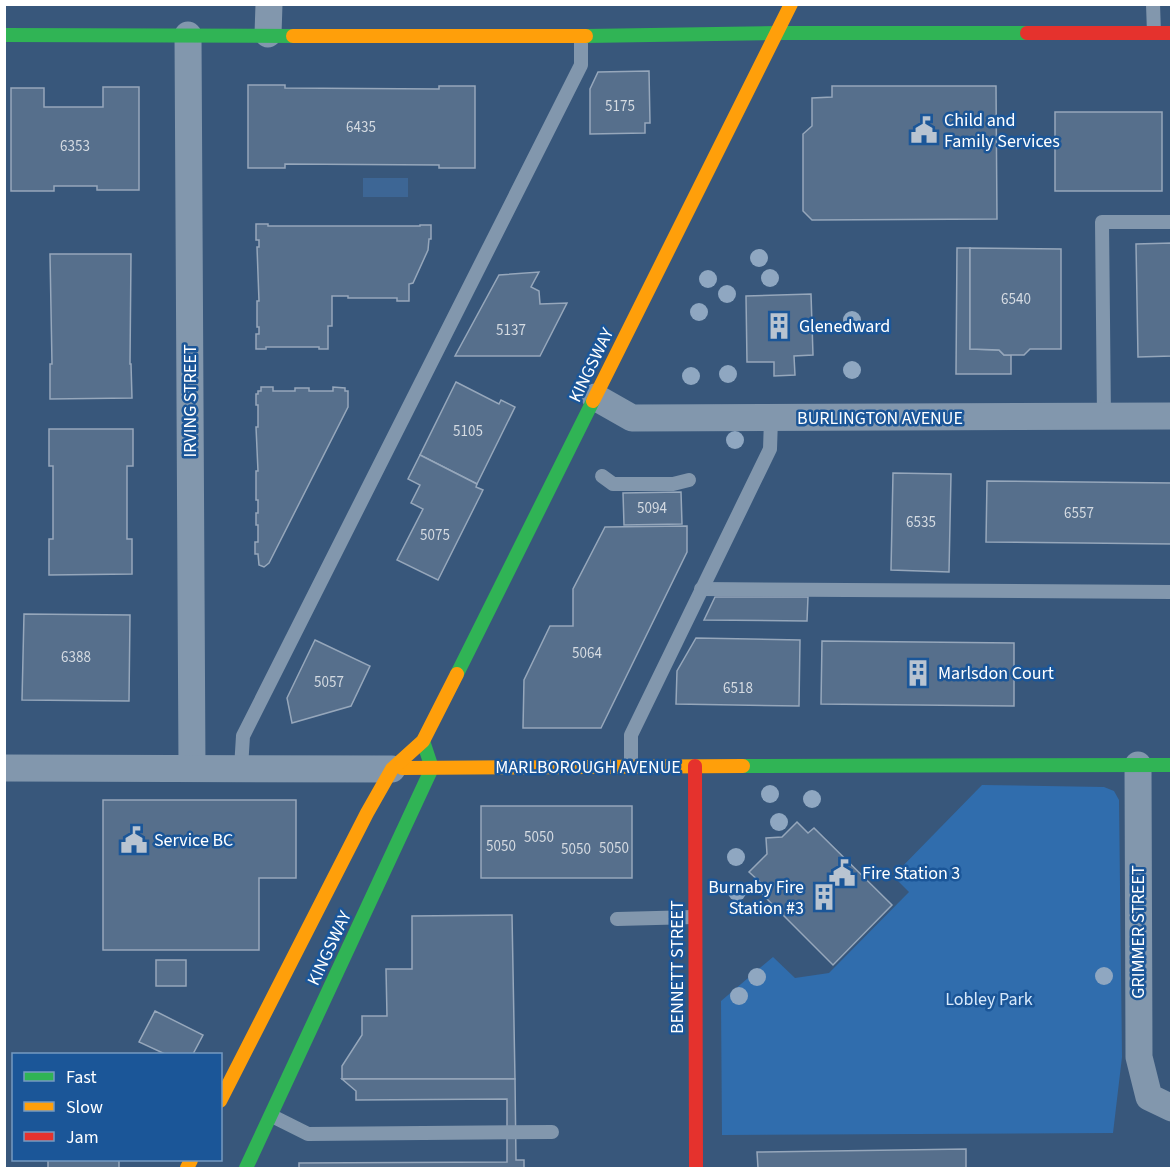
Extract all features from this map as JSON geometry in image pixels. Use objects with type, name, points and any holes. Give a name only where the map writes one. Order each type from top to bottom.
[{"type":"main road","name":"KINGSWAY","points":[[222,1097],[367,813],[392,769],[423,741],[791,4]]},
{"type":"main road","points":[[4,35],[582,36],[777,33],[1172,33]]},
{"type":"main road","points":[[423,741],[432,768]]},
{"type":"main road","name":"MARLBOROUGH AVENUE","points":[[392,769],[1172,765]]},
{"type":"main road","name":"BENNETT STREET","points":[[695,766],[696,1168]]},
{"type":"main road","name":"KINGSWAY","points":[[246,1168],[432,768]]},
{"type":"street","points":[[268,4],[268,34]]},
{"type":"street","name":"IRVING STREET","points":[[188,35],[192,768]]},
{"type":"street","name":"BURLINGTON AVENUE","points":[[595,398],[632,418],[1172,416]]},
{"type":"street","name":"GRIMMER STREET","points":[[1138,765],[1139,1057],[1160,1102]]},
{"type":"street","name":"MARLBOROUGH AVENUE","points":[[4,768],[392,769]]},
{"type":"lane","points":[[1153,4],[1154,33]]},
{"type":"lane","points":[[241,768],[243,736],[581,65],[582,36]]},
{"type":"lane","points":[[1104,417],[1102,222],[1172,222]]},
{"type":"lane","points":[[631,766],[631,735],[770,449],[771,418]]},
{"type":"lane","points":[[602,476],[613,484],[674,484],[689,480]]},
{"type":"lane","points":[[701,589],[1172,592]]},
{"type":"lane","points":[[617,919],[695,917]]},
{"type":"lane","points":[[272,1116],[308,1134],[552,1132]]},
{"type":"green space","name":"Lobley Park","points":[[982,785],[1104,787],[1114,791],[1119,800],[1122,1057],[1113,1133],[722,1135],[721,1001],[773,957],[795,978],[829,973],[909,892],[893,876]]},
{"type":"shaded area","points":[[363,178],[408,178],[408,197],[363,197]]},
{"type":"building","points":[[649,71],[650,123],[645,123],[645,133],[590,134],[590,89],[598,72]]},
{"type":"building","points":[[248,85],[285,85],[285,88],[439,89],[439,86],[475,86],[475,168],[439,168],[439,165],[285,164],[285,168],[248,168]]},
{"type":"building","points":[[832,86],[996,86],[997,219],[812,220],[803,211],[803,134],[812,126],[812,98],[832,97]]},
{"type":"building","points":[[103,87],[139,87],[139,190],[97,190],[97,186],[54,186],[54,191],[11,191],[11,88],[44,88],[44,107],[103,107]]},
{"type":"building","points":[[1055,112],[1162,112],[1162,191],[1055,191]]},
{"type":"building","points":[[256,224],[268,224],[268,226],[431,225],[431,239],[429,239],[428,250],[413,283],[409,284],[409,301],[397,301],[397,298],[332,296],[332,326],[328,326],[328,349],[266,347],[266,349],[256,349],[256,334],[259,334],[259,327],[257,327],[257,301],[259,301],[257,247],[259,247],[259,240],[256,240]]},
{"type":"building","points":[[1172,243],[1172,356],[1138,357],[1136,244]]},
{"type":"building","points":[[957,248],[970,248],[970,349],[999,350],[1004,355],[1011,355],[1011,374],[956,374]]},
{"type":"building","points":[[970,248],[1061,249],[1061,349],[1030,349],[1024,355],[1004,355],[999,350],[970,349]]},
{"type":"building","points":[[50,254],[131,254],[132,398],[50,399],[50,364],[52,364]]},
{"type":"building","points":[[539,272],[531,287],[539,291],[540,304],[567,303],[540,356],[455,356],[499,275]]},
{"type":"building","name":"Glenedward","points":[[811,294],[813,355],[794,356],[795,375],[774,376],[774,362],[747,362],[746,296]]},
{"type":"building","points":[[456,382],[499,404],[501,400],[515,407],[477,484],[420,455]]},
{"type":"building","points":[[261,387],[273,387],[273,391],[295,391],[295,388],[309,388],[309,391],[333,391],[333,387],[345,388],[345,391],[348,391],[348,407],[269,563],[264,567],[259,565],[258,554],[255,554],[255,542],[258,542],[256,427],[258,427],[258,405],[256,405],[256,394],[261,391]]},
{"type":"building","points":[[49,429],[133,429],[133,466],[127,466],[127,539],[132,539],[132,574],[49,575],[49,539],[53,539],[53,466],[49,466]]},
{"type":"building","points":[[420,455],[477,484],[476,487],[483,490],[438,580],[397,560],[423,509],[411,503],[420,485],[408,479]]},
{"type":"building","points":[[893,473],[951,474],[949,572],[891,570]]},
{"type":"building","points":[[987,481],[1172,483],[1172,544],[986,542]]},
{"type":"building","points":[[681,492],[682,524],[624,525],[623,493]]},
{"type":"building","points":[[687,526],[687,552],[601,728],[523,728],[524,680],[550,626],[573,626],[573,589],[605,527]]},
{"type":"building","points":[[715,597],[808,597],[807,621],[704,620]]},
{"type":"building","points":[[24,614],[130,615],[129,701],[22,700]]},
{"type":"building","points":[[696,638],[800,640],[799,706],[676,704],[677,671]]},
{"type":"building","points":[[315,640],[370,666],[351,706],[292,723],[287,698]]},
{"type":"building","name":"Marlsdon Court","points":[[822,641],[1014,643],[1014,706],[821,704]]},
{"type":"building","points":[[103,800],[296,800],[296,878],[259,878],[259,950],[103,950]]},
{"type":"building","points":[[481,806],[632,806],[632,878],[481,878]]},
{"type":"building","name":"Burnaby Fire Station #3","points":[[797,822],[808,833],[814,828],[892,905],[833,965],[755,887],[760,882],[749,872],[767,854],[766,838],[782,837]]},
{"type":"building","points":[[512,915],[515,1079],[342,1079],[342,1066],[362,1035],[362,1016],[387,1016],[386,969],[412,969],[412,916]]},
{"type":"building","points":[[156,960],[186,960],[186,986],[156,986]]},
{"type":"building","points":[[155,1011],[203,1035],[194,1053],[163,1053],[139,1042]]},
{"type":"building","points":[[342,1079],[515,1079],[516,1160],[524,1160],[524,1168],[299,1168],[299,1163],[507,1162],[507,1099],[356,1100],[356,1091]]},
{"type":"building","points":[[966,1149],[966,1168],[758,1168],[757,1152]]},
{"type":"building","points":[[48,1161],[119,1161],[119,1168],[48,1168]]},
{"type":"traffic: fast","points":[[586,36],[1027,33]]},
{"type":"traffic: fast","points":[[4,35],[293,36]]},
{"type":"traffic: fast","points":[[457,674],[593,401]]},
{"type":"traffic: fast","points":[[246,1168],[432,768],[423,741]]},
{"type":"traffic: fast","points":[[743,766],[1172,765]]},
{"type":"traffic: slow","points":[[593,401],[791,4]]},
{"type":"traffic: slow","points":[[293,36],[586,36]]},
{"type":"traffic: slow","points":[[222,1097],[367,813],[392,769],[423,741],[457,674]]},
{"type":"traffic: slow","points":[[402,768],[743,766]]},
{"type":"traffic: slow","points":[[187,1168],[190,1161]]},
{"type":"traffic: jam","points":[[1027,33],[1172,33]]},
{"type":"traffic: jam","points":[[695,766],[696,1168]]},
{"type":"place","name":"Child and Family Services","points":[[924,130]]},
{"type":"place","name":"Glenedward","points":[[779,326]]},
{"type":"place","name":"Marlsdon Court","points":[[918,673]]},
{"type":"place","name":"Service BC","points":[[134,840]]},
{"type":"place","name":"Fire Station 3","points":[[842,873]]},
{"type":"place","name":"Burnaby Fire Station #3","points":[[824,897]]}]
